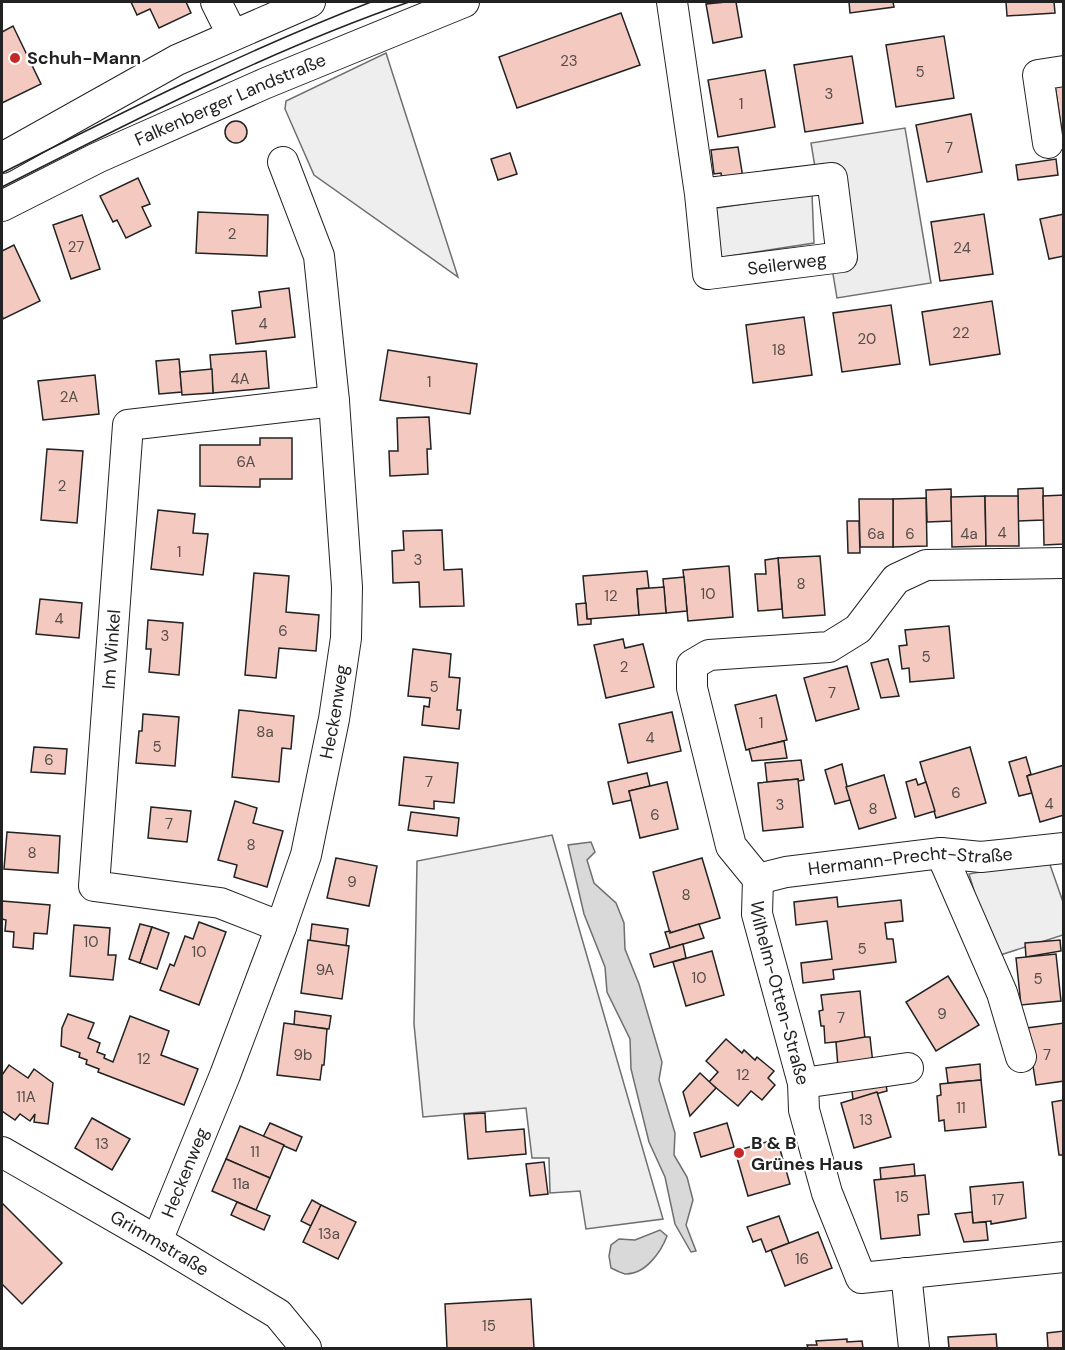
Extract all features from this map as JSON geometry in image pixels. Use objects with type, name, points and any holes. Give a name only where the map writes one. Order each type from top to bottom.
[{"type":"street","points":[[216,2],[232,34]]},
{"type":"street","points":[[2,158],[177,60],[232,34],[310,2]]},
{"type":"street","name":"Falkenberger Landstraße","points":[[2,206],[97,158],[266,83],[464,2]]},
{"type":"street","name":"Seilerweg","points":[[672,2],[700,194],[708,274],[842,257],[832,178],[700,194]]},
{"type":"street","points":[[1048,142],[1038,75],[1064,71]]},
{"type":"street","name":"Heckenweg","points":[[157,1240],[225,1075],[306,855],[334,719],[346,638],[347,587],[334,401],[319,256],[283,162]]},
{"type":"street","name":"Im Winkel","points":[[281,927],[220,903],[94,886],[128,425],[334,401]]},
{"type":"street","name":"Wilhelm-Otten-Straße","points":[[1064,563],[926,565],[896,579],[858,629],[829,646],[709,656],[692,665],[692,688],[731,846],[758,879],[757,914],[803,1083],[804,1110],[827,1193],[861,1278],[1064,1257]]},
{"type":"street","name":"Hermann-Precht-Straße","points":[[758,879],[786,872],[941,853],[981,857],[1064,848]]},
{"type":"street","points":[[941,853],[1002,993],[1021,1057]]},
{"type":"street","points":[[803,1083],[908,1068]]},
{"type":"street","name":"Grimmstraße","points":[[2,1152],[157,1240],[278,1314],[306,1348]]},
{"type":"street","points":[[906,1273],[914,1348]]},
{"type":"shaded area","points":[[386,53],[458,277],[314,175],[285,109],[286,101]]},
{"type":"shaded area","points":[[905,128],[931,283],[837,298],[811,143]]},
{"type":"shaded area","points":[[812,194],[814,243],[717,258],[710,209]]},
{"type":"shaded area","points":[[552,835],[663,1219],[586,1229],[580,1191],[550,1193],[549,1158],[532,1158],[526,1108],[423,1117],[414,1024],[417,861]]},
{"type":"shaded area","points":[[591,842],[595,852],[587,860],[594,883],[616,903],[624,923],[625,949],[639,984],[662,1062],[659,1080],[675,1133],[674,1155],[687,1177],[693,1200],[686,1225],[696,1251],[691,1252],[675,1224],[665,1177],[649,1142],[631,1069],[630,1039],[607,992],[605,967],[584,914],[568,845]]},
{"type":"shaded area","points":[[1048,859],[1063,902],[1063,935],[994,957],[969,874]]},
{"type":"shaded area","points":[[660,1230],[667,1236],[661,1249],[645,1267],[625,1274],[611,1268],[609,1256],[611,1245],[619,1239],[635,1240]]},
{"type":"building","points":[[131,2],[186,2],[191,13],[159,28],[150,9],[137,15]]},
{"type":"building","points":[[736,2],[742,37],[713,43],[706,4]]},
{"type":"building","points":[[849,2],[893,2],[894,7],[850,13]]},
{"type":"building","points":[[1006,2],[1054,2],[1055,13],[1007,16]]},
{"type":"building","points":[[621,13],[640,65],[517,108],[499,57]]},
{"type":"building","name":"Schuh-Mann","points":[[13,26],[41,84],[2,103],[2,32]]},
{"type":"building","points":[[944,36],[954,98],[896,107],[886,45]]},
{"type":"building","points":[[852,56],[863,123],[805,132],[794,65]]},
{"type":"building","points":[[765,70],[775,127],[718,137],[708,80]]},
{"type":"building","points":[[1064,77],[1064,146],[1054,78]]},
{"type":"building","points":[[971,114],[982,172],[927,182],[916,125]]},
{"type":"building","points":[[236,121],[244,124],[247,132],[244,140],[236,143],[228,140],[225,132],[228,124]]},
{"type":"building","points":[[738,147],[743,178],[722,180],[721,173],[714,174],[711,150]]},
{"type":"building","points":[[510,153],[517,174],[498,180],[491,159]]},
{"type":"building","points":[[1056,159],[1058,175],[1018,180],[1016,165]]},
{"type":"building","points":[[138,178],[150,204],[142,207],[151,226],[126,238],[117,220],[113,222],[100,196]]},
{"type":"building","points":[[198,212],[268,215],[267,256],[196,253]]},
{"type":"building","points":[[984,214],[993,274],[940,281],[931,222]]},
{"type":"building","points":[[1064,214],[1064,256],[1049,259],[1040,219]]},
{"type":"building","points":[[82,215],[100,269],[71,279],[53,225]]},
{"type":"building","points":[[14,245],[40,301],[3,319],[2,251]]},
{"type":"building","points":[[289,288],[295,337],[236,344],[232,311],[261,307],[259,292]]},
{"type":"building","points":[[992,301],[1000,354],[930,365],[922,312]]},
{"type":"building","points":[[891,305],[900,364],[842,372],[833,313]]},
{"type":"building","points":[[804,317],[812,375],[753,383],[746,325]]},
{"type":"building","points":[[388,350],[477,364],[470,414],[380,400]]},
{"type":"building","points":[[266,351],[269,388],[213,393],[210,355]]},
{"type":"building","points":[[179,359],[182,392],[159,394],[156,361]]},
{"type":"building","points":[[212,369],[213,393],[182,395],[180,372]]},
{"type":"building","points":[[95,375],[99,414],[43,420],[38,381]]},
{"type":"building","points":[[429,417],[431,449],[427,449],[428,474],[390,476],[389,451],[398,451],[397,418]]},
{"type":"building","points":[[260,438],[292,438],[292,479],[260,479],[260,487],[200,486],[200,445],[260,445]]},
{"type":"building","points":[[47,449],[83,451],[77,523],[41,520]]},
{"type":"building","points":[[1043,488],[1044,520],[1018,521],[1018,489]]},
{"type":"building","points":[[951,489],[952,521],[927,522],[926,490]]},
{"type":"building","points":[[1064,495],[1064,544],[1044,545],[1043,496]]},
{"type":"building","points":[[985,496],[986,546],[952,547],[951,497]]},
{"type":"building","points":[[985,496],[1018,496],[1019,546],[986,546]]},
{"type":"building","points":[[926,498],[927,546],[893,547],[893,499]]},
{"type":"building","points":[[859,499],[893,499],[893,547],[860,547]]},
{"type":"building","points":[[158,510],[195,514],[193,533],[208,534],[203,575],[151,569]]},
{"type":"building","points":[[847,521],[859,521],[860,553],[848,553]]},
{"type":"building","points":[[442,530],[444,570],[462,569],[464,606],[420,607],[419,582],[393,583],[392,551],[404,550],[403,531]]},
{"type":"building","points":[[820,556],[825,615],[783,618],[778,558]]},
{"type":"building","points":[[778,558],[782,609],[758,611],[755,574],[766,574],[765,560]]},
{"type":"building","points":[[729,566],[733,617],[688,621],[683,570]]},
{"type":"building","points":[[647,571],[649,588],[637,589],[639,615],[587,619],[583,576]]},
{"type":"building","points":[[254,573],[289,576],[286,612],[319,615],[316,651],[279,648],[276,678],[245,675]]},
{"type":"building","points":[[684,577],[687,611],[666,613],[663,579]]},
{"type":"building","points":[[664,587],[666,613],[639,615],[637,589]]},
{"type":"building","points":[[40,599],[82,603],[79,638],[36,634]]},
{"type":"building","points":[[586,603],[587,619],[591,619],[591,624],[578,625],[576,604]]},
{"type":"building","points":[[148,620],[183,623],[179,675],[149,672],[151,649],[146,649]]},
{"type":"building","points":[[949,626],[954,678],[910,682],[909,668],[902,669],[899,646],[907,645],[905,630]]},
{"type":"building","points":[[623,639],[625,648],[643,644],[654,687],[606,698],[594,645]]},
{"type":"building","points":[[413,649],[451,654],[449,677],[460,678],[457,710],[461,710],[459,729],[422,725],[424,706],[429,707],[430,698],[408,696]]},
{"type":"building","points":[[888,659],[899,696],[881,698],[871,663]]},
{"type":"building","points":[[847,666],[859,709],[816,721],[804,678]]},
{"type":"building","points":[[776,695],[787,740],[746,750],[735,705]]},
{"type":"building","points":[[239,710],[294,716],[291,749],[282,748],[279,782],[232,777]]},
{"type":"building","points":[[672,712],[681,751],[628,763],[619,724]]},
{"type":"building","points":[[143,714],[179,717],[175,766],[136,763]]},
{"type":"building","points":[[784,741],[787,758],[752,761],[749,749]]},
{"type":"building","points":[[34,747],[67,749],[65,774],[31,772]]},
{"type":"building","points":[[970,747],[986,803],[936,818],[920,762]]},
{"type":"building","points":[[404,757],[458,763],[454,803],[434,801],[434,809],[399,805]]},
{"type":"building","points":[[1026,757],[1031,774],[1027,776],[1032,793],[1019,796],[1009,762]]},
{"type":"building","points":[[801,760],[804,780],[767,782],[765,763]]},
{"type":"building","points":[[842,764],[850,800],[835,804],[825,770]]},
{"type":"building","points":[[1064,765],[1064,815],[1040,822],[1027,776]]},
{"type":"building","points":[[647,773],[650,786],[629,791],[632,800],[613,804],[608,782]]},
{"type":"building","points":[[884,775],[896,818],[859,829],[846,787]]},
{"type":"building","points":[[798,779],[803,827],[763,831],[758,783]]},
{"type":"building","points":[[916,779],[918,785],[926,782],[935,811],[915,817],[906,782]]},
{"type":"building","points":[[667,782],[678,829],[640,838],[629,791]]},
{"type":"building","points":[[235,801],[257,808],[253,823],[283,831],[267,887],[234,877],[237,865],[218,860]]},
{"type":"building","points":[[151,807],[191,811],[187,842],[148,838]]},
{"type":"building","points":[[411,812],[459,818],[457,836],[408,830]]},
{"type":"building","points":[[7,832],[60,836],[58,873],[4,869]]},
{"type":"building","points":[[336,858],[377,866],[369,906],[327,898]]},
{"type":"building","points":[[702,858],[720,918],[670,933],[653,872]]},
{"type":"building","points":[[837,897],[838,907],[901,900],[903,921],[885,923],[887,939],[893,939],[896,962],[833,970],[834,979],[803,983],[801,963],[832,959],[827,921],[796,925],[794,902]]},
{"type":"building","points":[[2,901],[50,905],[47,934],[34,933],[33,949],[13,947],[14,932],[5,931],[6,920],[2,919]]},
{"type":"building","points":[[199,922],[226,932],[199,1005],[160,990],[170,964],[174,966],[185,936],[193,939]]},
{"type":"building","points":[[140,924],[152,927],[140,963],[129,959]]},
{"type":"building","points":[[312,924],[348,929],[346,946],[310,941]]},
{"type":"building","points":[[699,924],[704,938],[670,948],[665,932],[670,931],[670,933]]},
{"type":"building","points":[[74,925],[110,928],[108,955],[116,955],[113,980],[70,976]]},
{"type":"building","points":[[152,927],[169,933],[157,969],[140,963]]},
{"type":"building","points":[[308,940],[349,946],[342,999],[301,993]]},
{"type":"building","points":[[1060,940],[1061,951],[1026,957],[1025,943]]},
{"type":"building","points":[[683,944],[686,958],[654,967],[650,954]]},
{"type":"building","points":[[712,951],[724,995],[686,1006],[673,962]]},
{"type":"building","points":[[1056,954],[1061,1001],[1021,1005],[1016,958]]},
{"type":"building","points":[[948,976],[979,1025],[936,1051],[906,1002]]},
{"type":"building","points":[[860,991],[865,1039],[825,1043],[824,1026],[821,1026],[819,1011],[823,1010],[821,995]]},
{"type":"building","points":[[295,1011],[331,1016],[329,1029],[294,1025]]},
{"type":"building","points":[[68,1014],[94,1023],[88,1038],[100,1043],[97,1052],[113,1062],[130,1016],[169,1031],[161,1055],[198,1069],[184,1105],[98,1072],[99,1069],[86,1064],[87,1060],[79,1057],[80,1053],[61,1046],[62,1028]]},
{"type":"building","points":[[284,1023],[327,1029],[324,1065],[322,1065],[320,1080],[277,1075]]},
{"type":"building","points":[[1064,1023],[1064,1081],[1036,1085],[1027,1028]]},
{"type":"building","points":[[870,1037],[873,1064],[838,1067],[836,1042]]},
{"type":"building","points":[[726,1039],[742,1053],[744,1050],[755,1060],[757,1057],[774,1071],[768,1078],[775,1085],[762,1100],[751,1091],[738,1106],[709,1082],[718,1072],[706,1061]]},
{"type":"building","points":[[980,1064],[981,1080],[948,1083],[946,1068]]},
{"type":"building","points":[[9,1065],[28,1078],[34,1069],[53,1083],[48,1124],[34,1122],[35,1114],[30,1121],[20,1114],[15,1120],[2,1111],[2,1075]]},
{"type":"building","points":[[700,1073],[716,1088],[690,1116],[683,1092]]},
{"type":"building","points":[[885,1078],[887,1091],[853,1100],[851,1082]]},
{"type":"building","points":[[981,1080],[986,1127],[945,1131],[944,1120],[939,1121],[937,1096],[941,1095],[940,1084]]},
{"type":"building","points":[[877,1092],[891,1137],[854,1148],[841,1103]]},
{"type":"building","points":[[1064,1100],[1064,1155],[1059,1155],[1052,1102]]},
{"type":"building","points":[[485,1113],[486,1132],[524,1129],[526,1154],[468,1159],[464,1114]]},
{"type":"building","points":[[92,1118],[130,1139],[112,1170],[75,1148]]},
{"type":"building","points":[[270,1123],[302,1137],[296,1151],[263,1137]]},
{"type":"building","points":[[727,1123],[734,1147],[701,1157],[694,1133]]},
{"type":"building","points":[[240,1126],[284,1145],[270,1178],[226,1159]]},
{"type":"building","points":[[777,1139],[790,1184],[748,1196],[735,1151]]},
{"type":"building","points":[[226,1159],[270,1178],[256,1210],[212,1191]]},
{"type":"building","points":[[544,1162],[548,1194],[530,1196],[526,1164]]},
{"type":"building","points":[[914,1164],[915,1176],[881,1180],[880,1168]]},
{"type":"building","points":[[925,1175],[929,1214],[918,1215],[920,1235],[881,1239],[874,1180]]},
{"type":"building","points":[[1023,1182],[1026,1218],[991,1224],[991,1221],[973,1223],[970,1187]]},
{"type":"building","points":[[312,1200],[321,1205],[311,1226],[301,1221]]},
{"type":"building","points":[[237,1202],[270,1216],[264,1230],[231,1215]]},
{"type":"building","points":[[2,1203],[62,1263],[22,1304],[2,1284]]},
{"type":"building","points":[[321,1205],[356,1222],[338,1259],[303,1242]]},
{"type":"building","points":[[972,1212],[973,1223],[986,1222],[988,1240],[964,1242],[955,1214]]},
{"type":"building","points":[[779,1216],[789,1243],[766,1252],[761,1239],[753,1242],[747,1227]]},
{"type":"building","points":[[818,1232],[832,1268],[785,1286],[771,1250]]},
{"type":"building","points":[[531,1299],[534,1348],[447,1348],[445,1304]]},
{"type":"building","points":[[1064,1331],[1064,1348],[1048,1348],[1047,1333]]},
{"type":"building","points":[[996,1334],[997,1348],[949,1348],[948,1337]]},
{"type":"building","points":[[847,1339],[847,1342],[862,1341],[863,1348],[808,1348],[807,1345],[817,1345],[816,1341]]},
{"type":"tram line","points":[[2,173],[230,62],[371,2]]},
{"type":"tram line","points":[[2,187],[253,64],[356,21],[409,2]]},
{"type":"place","name":"Schuh-Mann","points":[[15,58]]},
{"type":"place","name":"B & B Grünes Haus","points":[[739,1153]]}]
